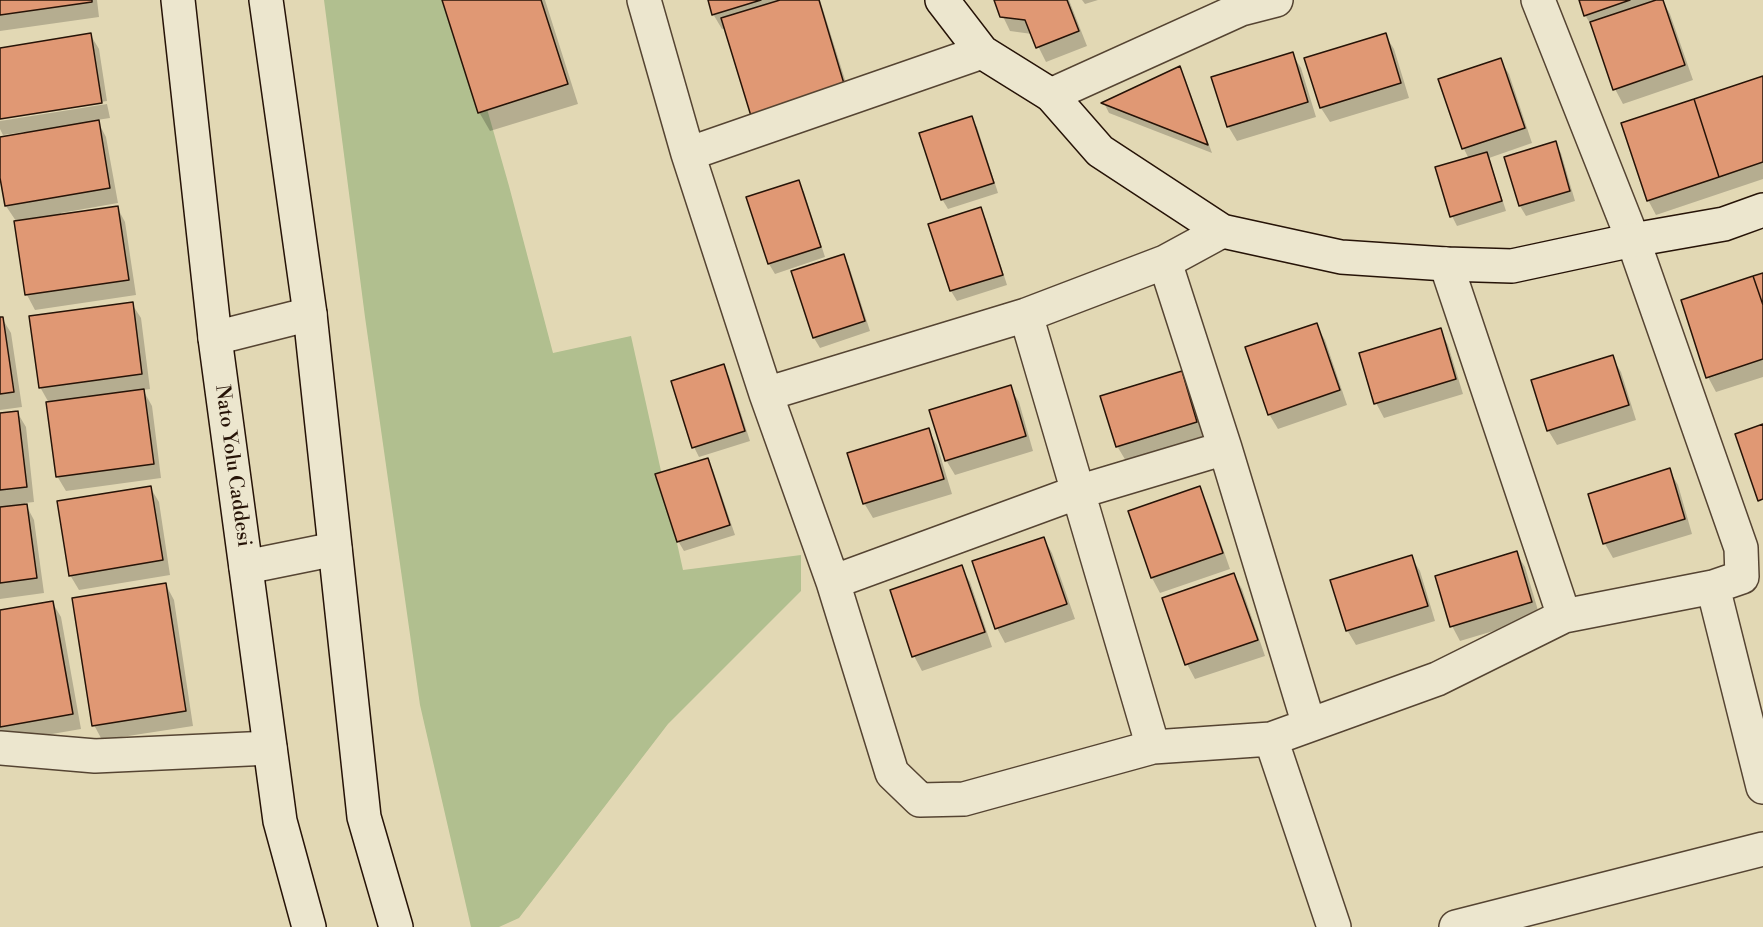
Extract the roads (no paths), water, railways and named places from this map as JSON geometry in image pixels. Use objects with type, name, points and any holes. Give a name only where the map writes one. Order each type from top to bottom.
[{"type":"street","name":"Nato Yolu Caddesi","points":[[178,0],[215,338],[280,821],[309,927]]},
{"type":"street","points":[[266,0],[310,314],[364,817],[396,927]]},
{"type":"street","points":[[644,0],[688,154],[766,393],[833,582],[892,772],[920,800],[964,799],[1153,747],[1271,739],[1437,679],[1564,616],[1713,587],[1742,577],[1741,548],[1633,240],[1538,0]]},
{"type":"street","points":[[942,0],[982,52],[1051,95],[1100,152],[1222,231],[1341,257],[1512,266],[1633,240],[1724,224],[1763,210]]},
{"type":"street","points":[[1051,95],[1242,9],[1276,0]]},
{"type":"street","points":[[688,154],[982,52]]},
{"type":"street","points":[[766,393],[1026,315],[1165,262],[1222,231]]},
{"type":"street","points":[[1165,262],[1225,448],[1309,725]]},
{"type":"street","points":[[1446,264],[1564,616]]},
{"type":"street","points":[[215,338],[310,314]]},
{"type":"street","points":[[1026,315],[1153,747]]},
{"type":"street","points":[[833,582],[1078,492],[1225,448]]},
{"type":"street","points":[[246,567],[335,549]]},
{"type":"street","points":[[1713,587],[1763,787]]},
{"type":"street","points":[[1271,739],[1334,927]]},
{"type":"street","points":[[0,748],[94,756],[270,748]]},
{"type":"street","points":[[1456,927],[1763,849]]}]
